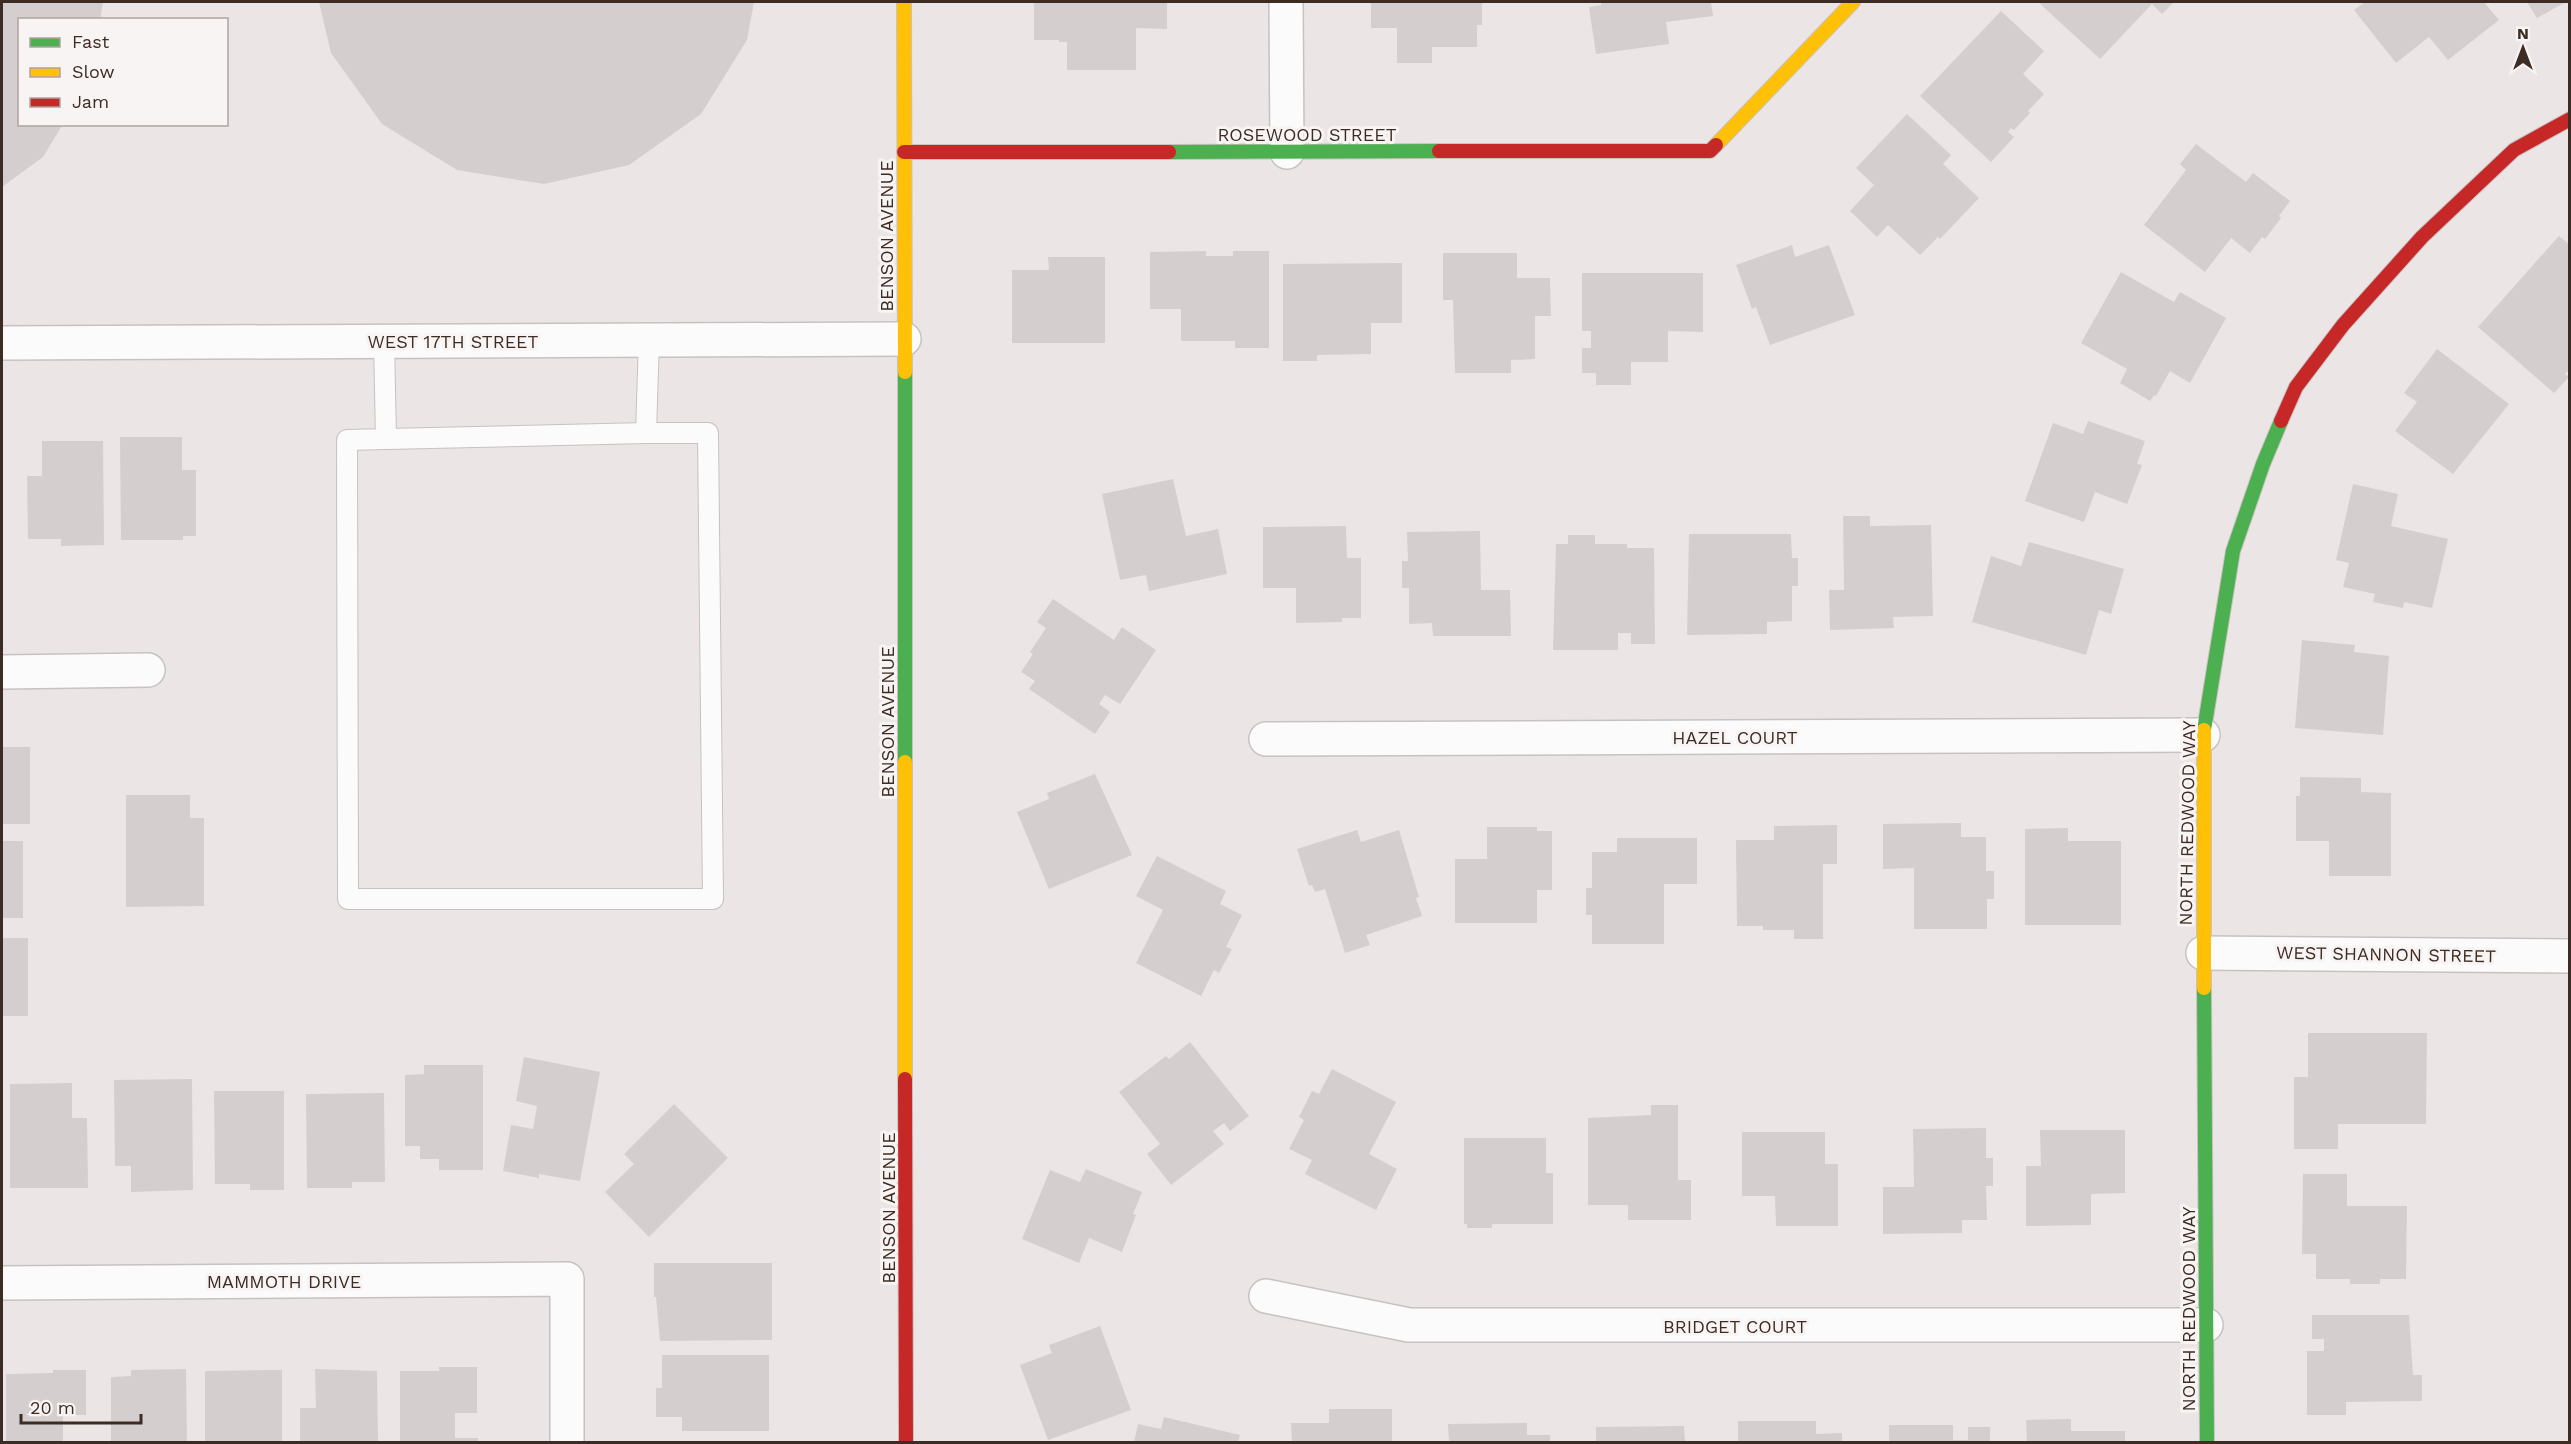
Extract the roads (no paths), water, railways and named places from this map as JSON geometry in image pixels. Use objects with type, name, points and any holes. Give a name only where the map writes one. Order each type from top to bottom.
[{"type":"street","name":"BENSON AVENUE","points":[[904,2],[906,1443]]},
{"type":"street","points":[[1286,2],[1287,152]]},
{"type":"street","name":"ROSEWOOD STREET","points":[[904,152],[1710,151],[1853,2]]},
{"type":"street","name":"NORTH REDWOOD WAY","points":[[2207,1443],[2204,735],[2217,639],[2234,551],[2263,464],[2296,387],[2343,325],[2422,237],[2514,150],[2570,119]]},
{"type":"street","name":"WEST 17TH STREET","points":[[2,343],[904,339]]},
{"type":"street","points":[[2,672],[148,670]]},
{"type":"street","name":"HAZEL COURT","points":[[1266,739],[2204,735]]},
{"type":"street","name":"WEST SHANNON STREET","points":[[2204,953],[2570,956]]},
{"type":"street","name":"MAMMOTH DRIVE","points":[[2,1283],[567,1279],[567,1443]]},
{"type":"street","name":"BRIDGET COURT","points":[[1266,1296],[1408,1325],[2206,1325]]},
{"type":"lane","points":[[646,433],[648,339]]},
{"type":"lane","points":[[384,341],[387,439]]},
{"type":"lane","points":[[708,433],[714,899],[348,899],[347,440],[387,439],[708,433]]}]
